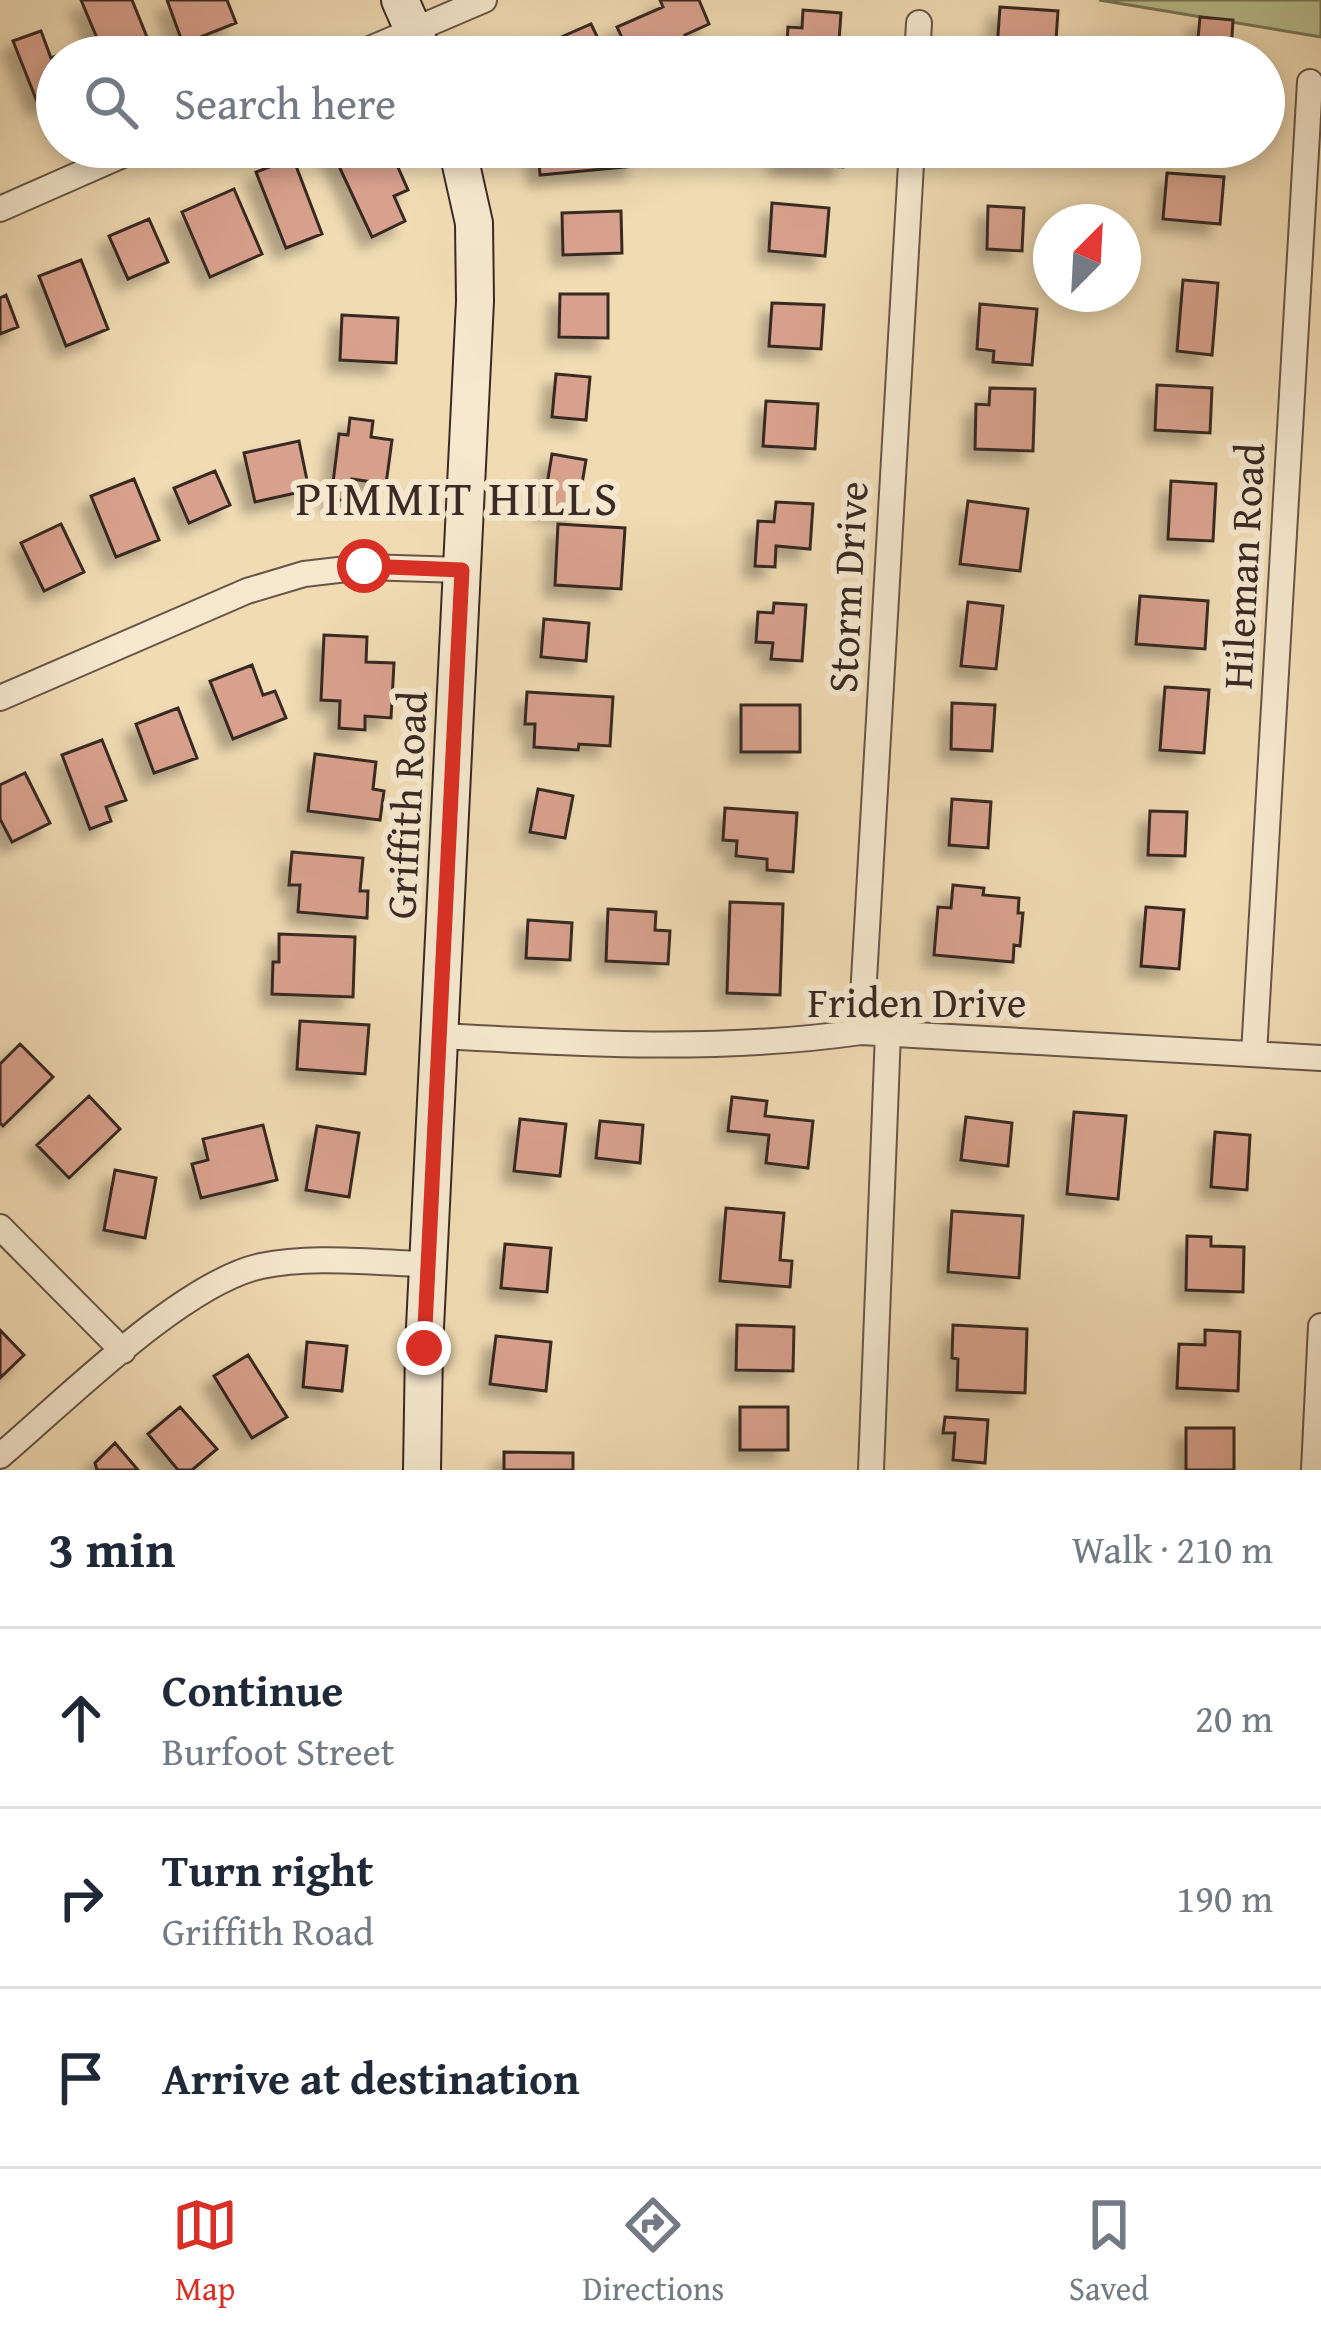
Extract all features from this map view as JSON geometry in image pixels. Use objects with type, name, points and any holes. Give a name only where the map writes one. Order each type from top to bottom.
[{"type":"street","points":[[412,29],[484,0]]},
{"type":"street","points":[[918,36],[919,23]]},
{"type":"street","name":"Hileman Road","points":[[1254,1054],[1310,82]]},
{"type":"street","points":[[0,209],[93,168]]},
{"type":"street","name":"Griffith Road","points":[[422,1470],[476,255],[462,168]]},
{"type":"street","name":"Storm Drive","points":[[861,1032],[911,168]]},
{"type":"street","points":[[0,698],[247,591],[304,574],[364,566],[462,570]]},
{"type":"street","name":"Friden Drive","points":[[440,1036],[682,1047],[861,1032],[1321,1058]]},
{"type":"street","points":[[871,1470],[888,1033]]},
{"type":"street","points":[[0,1227],[123,1351]]},
{"type":"street","points":[[0,1456],[189,1299],[255,1268],[286,1262],[428,1264]]},
{"type":"street","points":[[1314,1470],[1321,1326]]},
{"type":"green space","points":[[1099,0],[1321,0],[1321,37]]},
{"type":"building","points":[[81,0],[132,0],[147,36],[96,36]]},
{"type":"building","points":[[167,0],[227,0],[236,23],[203,36],[180,36]]},
{"type":"building","points":[[660,0],[699,0],[709,24],[685,36],[621,36],[617,27],[663,7]]},
{"type":"building","points":[[1000,7],[1058,11],[1056,36],[998,36]]},
{"type":"building","points":[[803,10],[841,13],[839,36],[787,36],[788,27],[802,28]]},
{"type":"building","points":[[1200,17],[1233,20],[1232,36],[1198,36]]},
{"type":"building","points":[[591,24],[597,36],[564,36]]},
{"type":"building","points":[[41,31],[43,36],[36,36],[36,99],[13,41]]},
{"type":"building","points":[[297,168],[322,234],[286,248],[256,172]]},
{"type":"building","points":[[340,168],[398,168],[408,190],[394,196],[405,221],[372,237]]},
{"type":"building","points":[[540,168],[615,168],[540,175]]},
{"type":"building","points":[[1167,173],[1224,177],[1220,224],[1163,219]]},
{"type":"building","points":[[234,189],[262,254],[210,277],[182,212]]},
{"type":"building","points":[[772,203],[829,208],[825,256],[769,251]]},
{"type":"building","points":[[988,206],[1024,208],[1022,251],[987,249]]},
{"type":"building","points":[[621,211],[622,253],[563,255],[562,213]]},
{"type":"building","points":[[149,219],[168,262],[128,279],[109,236]]},
{"type":"building","points":[[81,260],[108,329],[66,346],[39,276]]},
{"type":"building","points":[[1183,280],[1218,283],[1212,355],[1177,351]]},
{"type":"building","points":[[560,294],[608,294],[608,338],[559,337]]},
{"type":"building","points":[[6,295],[18,327],[0,334],[0,298]]},
{"type":"building","points":[[772,303],[824,305],[821,349],[769,346]]},
{"type":"building","points":[[980,304],[1037,312],[1032,365],[993,362],[994,351],[977,349]]},
{"type":"building","points":[[342,315],[398,318],[396,363],[340,360]]},
{"type":"building","points":[[556,374],[590,377],[586,420],[552,417]]},
{"type":"building","points":[[1157,385],[1212,388],[1210,433],[1155,430]]},
{"type":"building","points":[[990,388],[1035,389],[1033,451],[975,449],[976,404],[989,405]]},
{"type":"building","points":[[766,401],[818,404],[815,449],[763,446]]},
{"type":"building","points":[[350,418],[373,421],[371,437],[392,440],[386,484],[352,479],[350,501],[331,499],[339,434],[348,435]]},
{"type":"building","points":[[299,441],[309,490],[255,502],[244,453]]},
{"type":"building","points":[[552,454],[586,460],[577,514],[543,509]]},
{"type":"building","points":[[215,471],[230,505],[189,523],[174,488]]},
{"type":"building","points":[[134,479],[159,540],[116,557],[91,496]]},
{"type":"building","points":[[1171,481],[1216,484],[1213,541],[1168,539]]},
{"type":"building","points":[[968,501],[1028,509],[1020,571],[960,564]]},
{"type":"building","points":[[776,502],[813,504],[810,549],[776,546],[775,567],[755,566],[758,521],[774,522]]},
{"type":"building","points":[[61,524],[84,572],[44,591],[21,543]]},
{"type":"building","points":[[558,524],[625,528],[621,589],[555,585]]},
{"type":"building","points":[[1140,596],[1208,601],[1205,649],[1136,644]]},
{"type":"building","points":[[968,602],[1003,606],[996,669],[961,666]]},
{"type":"building","points":[[774,603],[806,605],[802,661],[771,659],[773,643],[756,642],[758,612],[773,613]]},
{"type":"building","points":[[544,619],[589,623],[586,661],[541,657]]},
{"type":"building","points":[[324,635],[367,637],[366,662],[394,663],[391,718],[365,716],[365,730],[339,728],[340,701],[321,700]]},
{"type":"building","points":[[252,665],[263,695],[275,691],[286,718],[233,739],[210,681]]},
{"type":"building","points":[[1165,687],[1209,690],[1204,753],[1160,750]]},
{"type":"building","points":[[527,692],[613,697],[610,746],[534,747],[535,724],[525,724]]},
{"type":"building","points":[[952,703],[995,705],[992,751],[951,749]]},
{"type":"building","points":[[741,705],[800,705],[800,752],[741,752]]},
{"type":"building","points":[[178,708],[197,758],[154,773],[136,724]]},
{"type":"building","points":[[102,740],[126,800],[106,807],[111,821],[90,829],[62,755]]},
{"type":"building","points":[[315,754],[376,762],[373,789],[384,791],[380,820],[308,811]]},
{"type":"building","points":[[25,773],[50,823],[12,842],[0,819],[0,785]]},
{"type":"building","points":[[538,789],[573,796],[565,838],[530,832]]},
{"type":"building","points":[[952,799],[991,802],[988,848],[949,845]]},
{"type":"building","points":[[725,808],[797,813],[793,872],[767,870],[767,859],[736,856],[737,841],[723,840]]},
{"type":"building","points":[[1150,811],[1187,812],[1185,856],[1148,855]]},
{"type":"building","points":[[292,852],[363,858],[360,891],[368,891],[367,918],[298,912],[300,885],[289,885]]},
{"type":"building","points":[[953,885],[984,888],[983,895],[1019,898],[1018,913],[1023,913],[1020,946],[1014,945],[1013,962],[934,955],[938,907],[951,908]]},
{"type":"building","points":[[730,902],[783,904],[780,995],[727,993]]},
{"type":"building","points":[[1146,907],[1184,910],[1179,969],[1141,966]]},
{"type":"building","points":[[608,909],[656,912],[655,930],[670,931],[668,964],[606,961]]},
{"type":"building","points":[[528,920],[572,923],[570,960],[526,958]]},
{"type":"building","points":[[279,934],[355,937],[353,997],[272,994]]},
{"type":"building","points":[[300,1021],[369,1025],[365,1074],[297,1069]]},
{"type":"building","points":[[20,1044],[53,1077],[3,1126],[0,1064]]},
{"type":"building","points":[[89,1096],[120,1129],[69,1178],[37,1145]]},
{"type":"building","points":[[732,1097],[767,1101],[765,1116],[813,1121],[808,1168],[766,1163],[769,1135],[728,1131]]},
{"type":"building","points":[[1074,1112],[1126,1116],[1118,1199],[1067,1194]]},
{"type":"building","points":[[966,1117],[1012,1123],[1008,1166],[961,1160]]},
{"type":"building","points":[[520,1119],[566,1124],[560,1176],[514,1171]]},
{"type":"building","points":[[600,1121],[643,1125],[640,1163],[596,1158]]},
{"type":"building","points":[[263,1125],[277,1180],[201,1198],[192,1164],[208,1160],[203,1139]]},
{"type":"building","points":[[317,1126],[359,1133],[349,1197],[306,1190]]},
{"type":"building","points":[[1215,1132],[1250,1135],[1247,1190],[1211,1187]]},
{"type":"building","points":[[115,1170],[156,1178],[145,1238],[104,1230]]},
{"type":"building","points":[[726,1208],[784,1213],[780,1260],[792,1261],[790,1287],[720,1281]]},
{"type":"building","points":[[952,1211],[1023,1216],[1019,1278],[948,1272]]},
{"type":"building","points":[[1187,1236],[1211,1237],[1211,1246],[1244,1247],[1243,1292],[1186,1290]]},
{"type":"building","points":[[505,1244],[551,1248],[547,1292],[501,1288]]},
{"type":"building","points":[[737,1325],[794,1327],[793,1371],[736,1370]]},
{"type":"building","points":[[953,1325],[1027,1329],[1025,1393],[957,1390]]},
{"type":"building","points":[[0,1330],[24,1355],[0,1378]]},
{"type":"building","points":[[1205,1330],[1240,1332],[1238,1391],[1177,1388],[1179,1344],[1205,1345]]},
{"type":"building","points":[[496,1336],[551,1342],[546,1391],[490,1384]]},
{"type":"building","points":[[307,1342],[347,1346],[342,1391],[303,1387]]},
{"type":"building","points":[[248,1355],[287,1417],[252,1438],[214,1376]]},
{"type":"building","points":[[180,1407],[217,1449],[192,1470],[178,1470],[148,1434]]},
{"type":"building","points":[[740,1407],[788,1407],[788,1450],[740,1450]]},
{"type":"building","points":[[945,1417],[988,1420],[985,1463],[953,1460],[955,1433],[943,1433]]},
{"type":"building","points":[[1186,1428],[1234,1428],[1234,1470],[1186,1470]]},
{"type":"building","points":[[115,1443],[138,1470],[97,1470],[95,1463]]},
{"type":"building","points":[[504,1452],[573,1453],[573,1470],[504,1470]]},
{"type":"district","name":"PIMMIT HILLS","points":[[458,498]]},
{"type":"route","points":[[364,566],[462,570],[424,1348]]}]
